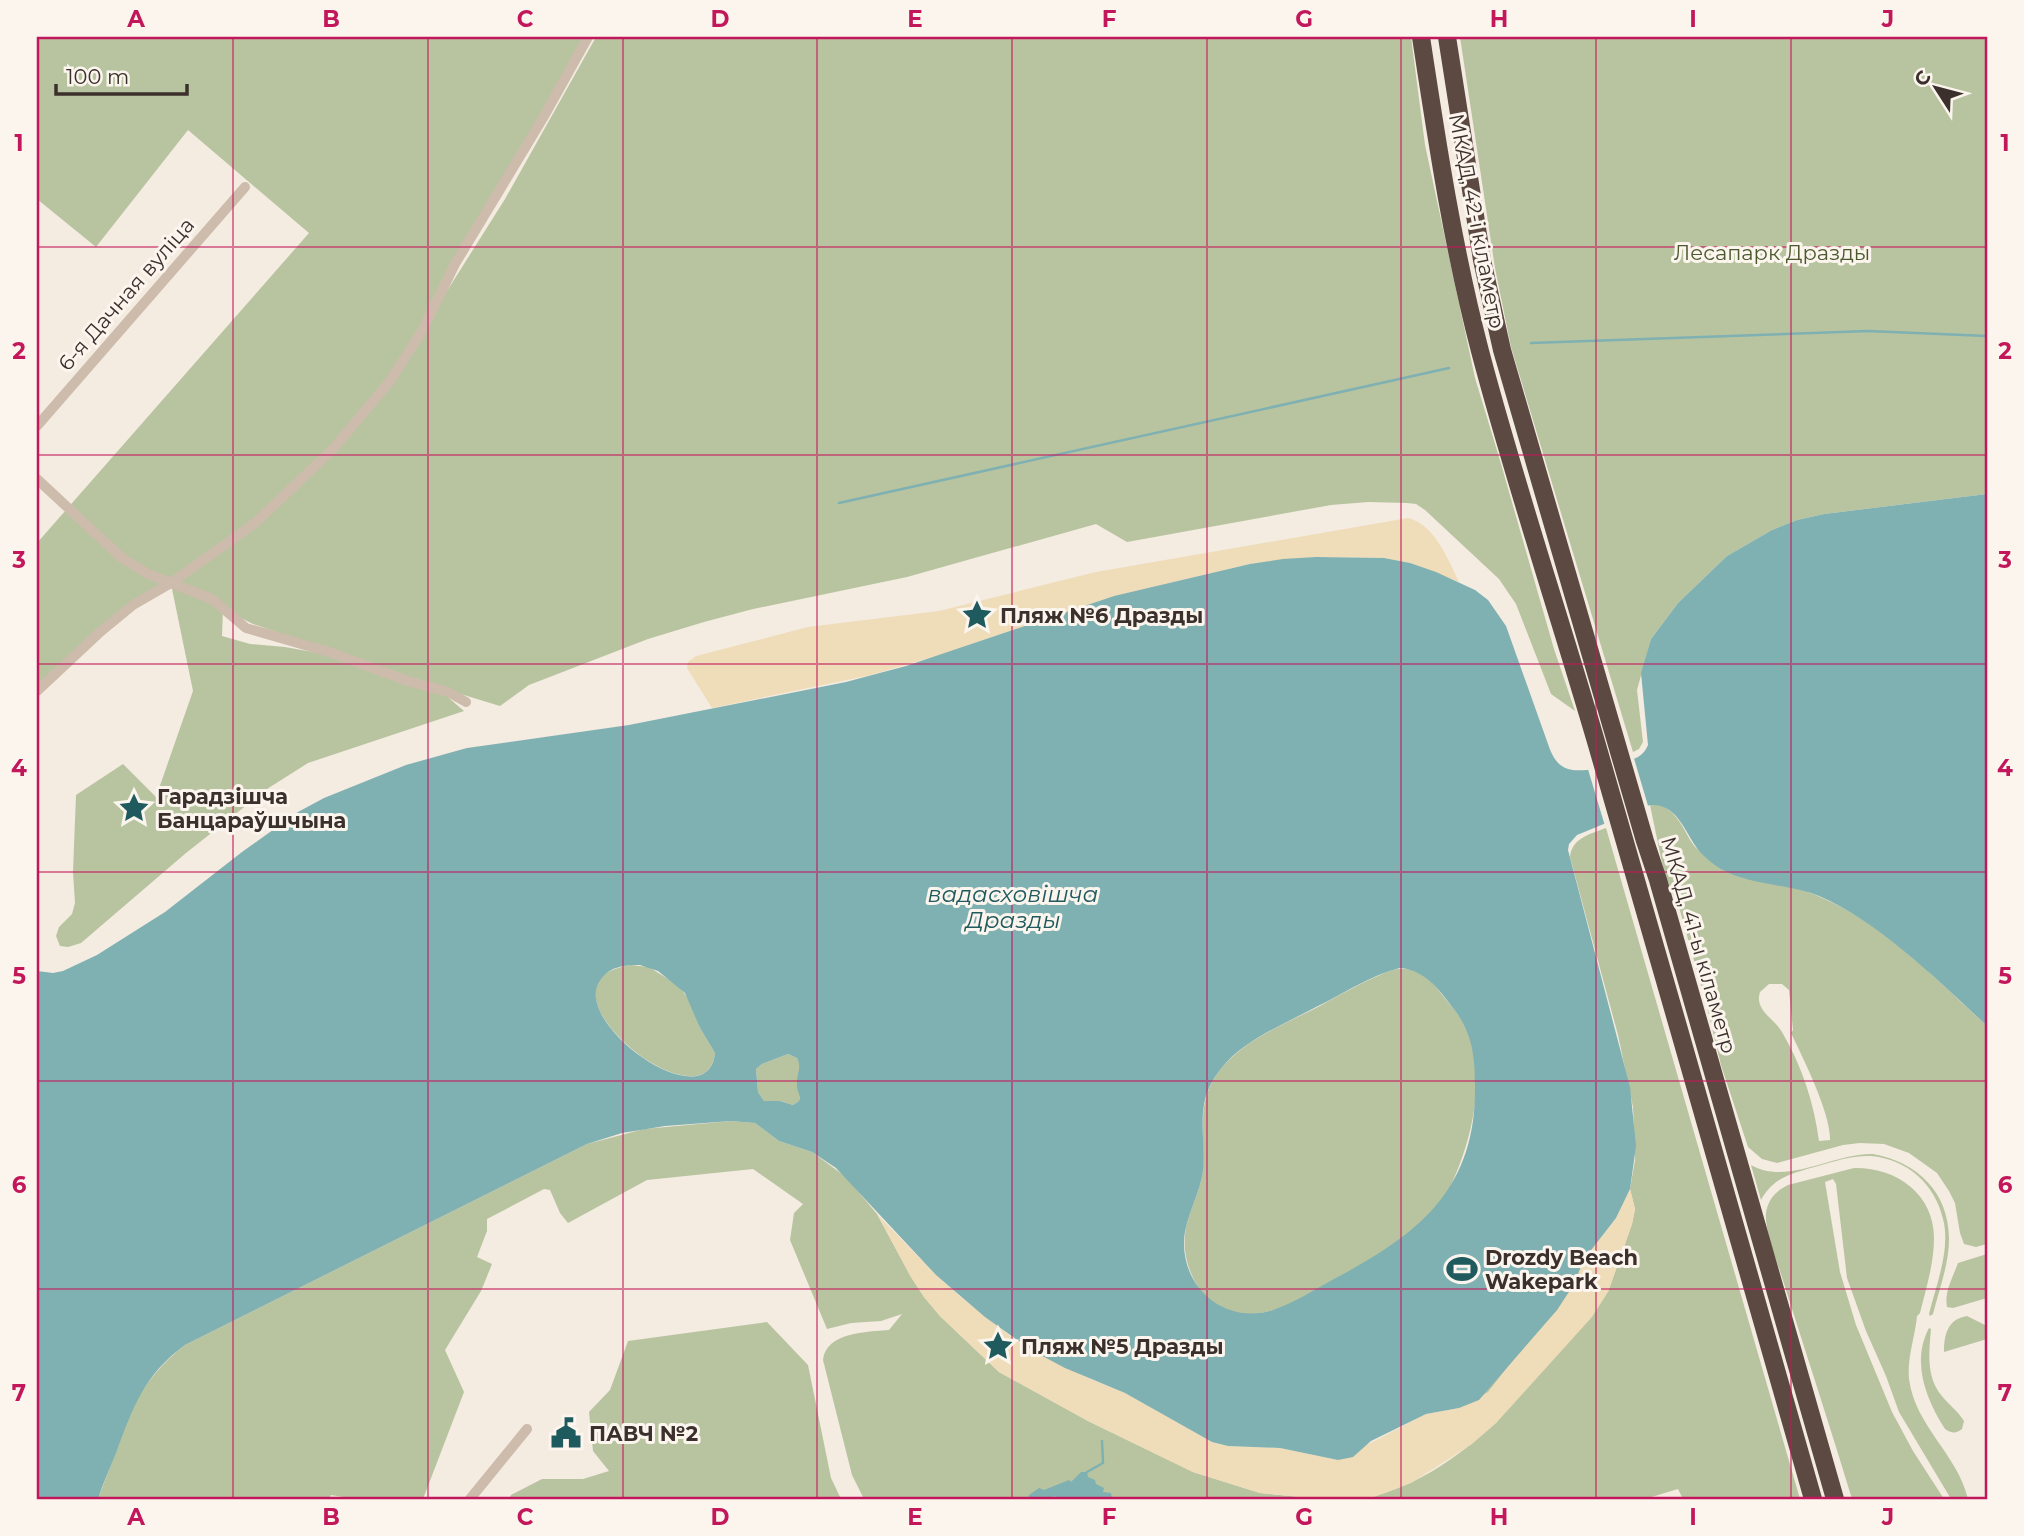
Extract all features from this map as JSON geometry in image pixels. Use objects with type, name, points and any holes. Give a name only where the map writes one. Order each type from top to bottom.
[{"type":"highway","name":"МКАД, 42-і кіламетр","points":[[1421,37],[1441,174],[1479,346],[1497,413]]},
{"type":"highway","name":"МКАД, 42-і кіламетр","points":[[1447,37],[1482,260],[1502,350],[1518,405]]},
{"type":"highway","name":"МКАД, 41-ы кіламетр","points":[[1518,405],[1658,880],[1835,1499]]},
{"type":"highway","name":"МКАД, 41-ы кіламетр","points":[[1497,413],[1627,847],[1814,1499]]},
{"type":"street","points":[[37,691],[99,633],[134,605],[171,583],[255,523],[333,449],[390,381],[422,331],[455,264],[543,118],[588,37]]},
{"type":"street","name":"6-я Дачная вуліца","points":[[37,426],[245,187]]},
{"type":"street","points":[[37,479],[121,558],[148,574],[212,599],[246,628],[329,652],[408,681],[448,692],[466,702]]},
{"type":"street","points":[[470,1499],[527,1429]]},
{"type":"green space","points":[[37,37],[584,37],[428,321],[505,199],[596,37],[1411,37],[1425,145],[1475,378],[1554,649],[1575,711],[1551,694],[1516,604],[1499,579],[1425,510],[1416,504],[1407,503],[1331,505],[1127,542],[1096,524],[907,577],[753,609],[648,639],[529,685],[500,706],[411,679],[253,624],[223,609],[222,636],[250,644],[329,655],[443,693],[464,711],[308,763],[267,789],[186,853],[81,943],[68,947],[60,946],[56,936],[59,927],[72,914],[75,903],[73,872],[76,795],[123,764],[156,797],[193,691],[171,584],[99,633],[37,694],[37,543],[309,233],[188,130],[96,247],[37,199]]},
{"type":"green space","name":"Лесапарк Дразды","points":[[1460,37],[1987,37],[1987,494],[1824,514],[1797,520],[1772,530],[1727,556],[1678,603],[1651,639],[1637,690],[1643,742],[1639,749],[1633,752],[1511,347],[1495,268]]},
{"type":"green space","points":[[1659,804],[1675,815],[1693,844],[1704,854],[1814,894],[1872,926],[1893,941],[1987,1026],[1987,1244],[1976,1247],[1964,1244],[1955,1203],[1949,1191],[1937,1173],[1909,1153],[1884,1144],[1860,1143],[1777,1163],[1762,1159],[1748,1147],[1721,1065],[1679,907],[1665,877],[1650,805]],"holes":[[[1769,984],[1782,984],[1789,990],[1793,1030],[1791,1033],[1821,1101],[1830,1140],[1819,1141],[1814,1113],[1796,1058],[1779,1027],[1760,1004],[1760,992]]]},
{"type":"green space","points":[[1606,828],[1800,1499],[1683,1499],[1678,1489],[1645,1499],[1356,1499],[1376,1495],[1414,1481],[1466,1448],[1497,1422],[1281,1308],[1252,1314],[1234,1313],[1211,1301],[1202,1292],[1189,1268],[1185,1241],[1188,1220],[1202,1175],[1203,1119],[1210,1085],[1227,1062],[1250,1043],[1353,988],[1397,969],[1412,970],[1424,976],[1459,1016],[1474,1050],[1474,1110],[1465,1150],[1451,1185],[1608,1292],[1635,1209],[1630,1189],[1635,1160],[1633,1107],[1618,1035],[1570,857],[1578,841]]},
{"type":"green space","points":[[631,965],[649,967],[679,986],[690,1001],[700,1028],[715,1053],[704,1073],[682,1075],[655,1065],[628,1045],[606,1021],[596,997],[602,977]]},
{"type":"green space","points":[[788,1054],[797,1058],[801,1066],[799,1101],[793,1105],[780,1101],[764,1101],[758,1092],[756,1069]]},
{"type":"green space","points":[[731,1121],[755,1123],[779,1141],[812,1152],[846,1177],[877,1214],[924,1297],[940,1316],[999,1372],[1088,1421],[1193,1472],[1260,1493],[1320,1499],[864,1499],[852,1475],[823,1360],[831,1344],[839,1339],[859,1333],[889,1330],[902,1314],[881,1321],[851,1323],[827,1329],[790,1240],[794,1213],[803,1204],[753,1169],[647,1180],[568,1223],[560,1213],[550,1190],[544,1189],[487,1219],[487,1231],[477,1257],[492,1264],[481,1291],[445,1350],[464,1392],[423,1499],[356,1499],[331,1495],[329,1499],[98,1499],[133,1406],[156,1372],[185,1345],[587,1144],[644,1129]]},
{"type":"green space","points":[[1873,1154],[1889,1158],[1916,1172],[1937,1194],[1943,1207],[1948,1222],[1949,1248],[1941,1286],[1933,1314],[1930,1316],[1944,1255],[1945,1231],[1939,1206],[1918,1176],[1884,1158],[1851,1157],[1785,1177],[1772,1186],[1761,1200],[1751,1165],[1765,1171],[1780,1172],[1842,1158]]},
{"type":"green space","points":[[1854,1168],[1884,1172],[1909,1186],[1927,1208],[1932,1222],[1933,1257],[1920,1313],[1917,1316],[1909,1379],[1919,1411],[1955,1468],[1968,1499],[1951,1499],[1899,1412],[1847,1278],[1836,1184],[1833,1179],[1825,1182],[1840,1272],[1856,1325],[1892,1412],[1944,1499],[1852,1499],[1773,1252],[1766,1213],[1773,1196],[1788,1185]]},
{"type":"green space","points":[[1987,1254],[1987,1298],[1953,1308],[1947,1307],[1948,1290],[1958,1263]]},
{"type":"green space","points":[[1967,1316],[1987,1326],[1987,1339],[1944,1352],[1948,1328],[1955,1320]]},
{"type":"green space","points":[[767,1322],[808,1365],[831,1478],[841,1499],[509,1499],[511,1495],[542,1479],[583,1479],[609,1471],[593,1451],[589,1412],[610,1390],[628,1341]]},
{"type":"green space","points":[[1929,1328],[1930,1364],[1936,1388],[1964,1421],[1962,1429],[1956,1432],[1945,1429],[1923,1380],[1921,1354]]},
{"type":"sand","name":"Пляж №6 Дразды","points":[[1408,518],[1425,527],[1433,535],[1459,582],[1410,563],[1384,558],[1316,557],[1250,564],[1114,596],[871,675],[712,708],[687,668],[688,662],[696,656],[808,627],[939,611],[1096,572]]},
{"type":"sand","name":"Пляж №5 Дразды","points":[[1630,1189],[1635,1209],[1632,1224],[1608,1292],[1592,1317],[1497,1422],[1472,1444],[1411,1483],[1374,1497],[1356,1499],[1320,1499],[1260,1493],[1193,1472],[1088,1421],[999,1372],[940,1316],[924,1297],[877,1214],[961,1297],[1033,1351],[1125,1393],[1212,1442],[1228,1446],[1280,1448],[1338,1460],[1426,1414],[1459,1408],[1488,1392],[1557,1310],[1572,1287],[1585,1258],[1616,1218]]},
{"type":"water","name":"вадасховішча Дразды","points":[[1987,494],[1987,1026],[1908,954],[1841,907],[1807,892],[1744,878],[1716,866],[1695,846],[1675,815],[1668,809],[1650,805],[1577,835],[1569,844],[1568,850],[1630,1087],[1636,1146],[1630,1189],[1616,1218],[1585,1258],[1572,1287],[1557,1310],[1479,1400],[1459,1408],[1426,1414],[1371,1441],[1353,1457],[1338,1460],[1280,1448],[1228,1446],[1212,1442],[1125,1393],[1065,1368],[1033,1351],[985,1317],[936,1275],[836,1168],[812,1152],[779,1141],[755,1123],[731,1121],[665,1126],[622,1133],[587,1144],[185,1345],[159,1368],[142,1393],[128,1421],[98,1499],[37,1499],[37,971],[63,971],[97,955],[165,912],[298,812],[324,798],[406,765],[467,748],[629,725],[846,682],[906,666],[1114,596],[1250,564],[1316,557],[1384,558],[1410,563],[1475,590],[1488,600],[1506,626],[1555,759],[1568,769],[1603,768],[1638,757],[1648,745],[1641,673],[1651,639],[1678,603],[1727,556],[1772,530],[1797,520],[1824,514]],"holes":[[[640,965],[658,971],[685,993],[700,1028],[715,1053],[707,1071],[689,1076],[667,1071],[643,1058],[620,1039],[603,1018],[596,997],[601,979],[614,969]],[[1400,968],[1418,973],[1445,997],[1466,1029],[1475,1077],[1473,1123],[1465,1154],[1453,1181],[1436,1205],[1416,1226],[1392,1245],[1304,1296],[1273,1310],[1256,1313],[1224,1308],[1211,1300],[1191,1275],[1184,1242],[1203,1170],[1204,1103],[1212,1082],[1230,1058],[1253,1041],[1379,975]],[[788,1054],[797,1058],[799,1101],[793,1105],[780,1101],[764,1101],[758,1092],[756,1069]]]},
{"type":"water","points":[[1081,1472],[1087,1472],[1088,1477],[1104,1488],[1103,1492],[1111,1493],[1112,1499],[1061,1499],[1054,1496],[1050,1499],[1028,1499],[1029,1495],[1039,1488],[1044,1490],[1069,1480],[1071,1482]]},
{"type":"pier","points":[[1633,755],[1649,809],[1605,826],[1587,766]]},
{"type":"waterway","points":[[1531,343],[1868,331],[1987,336]]},
{"type":"waterway","points":[[839,503],[1449,368]]},
{"type":"waterway","points":[[1087,1472],[1103,1463],[1102,1441]]},
{"type":"place","name":"Пляж №6 Дразды","points":[[977,615]]},
{"type":"place","name":"Гарадзішча Банцараўшчына","points":[[134,808]]},
{"type":"place","name":"Drozdy Beach Wakepark","points":[[1462,1269]]},
{"type":"place","name":"Пляж №5 Дразды","points":[[998,1346]]},
{"type":"place","name":"ПАВЧ №2","points":[[566,1433]]}]
